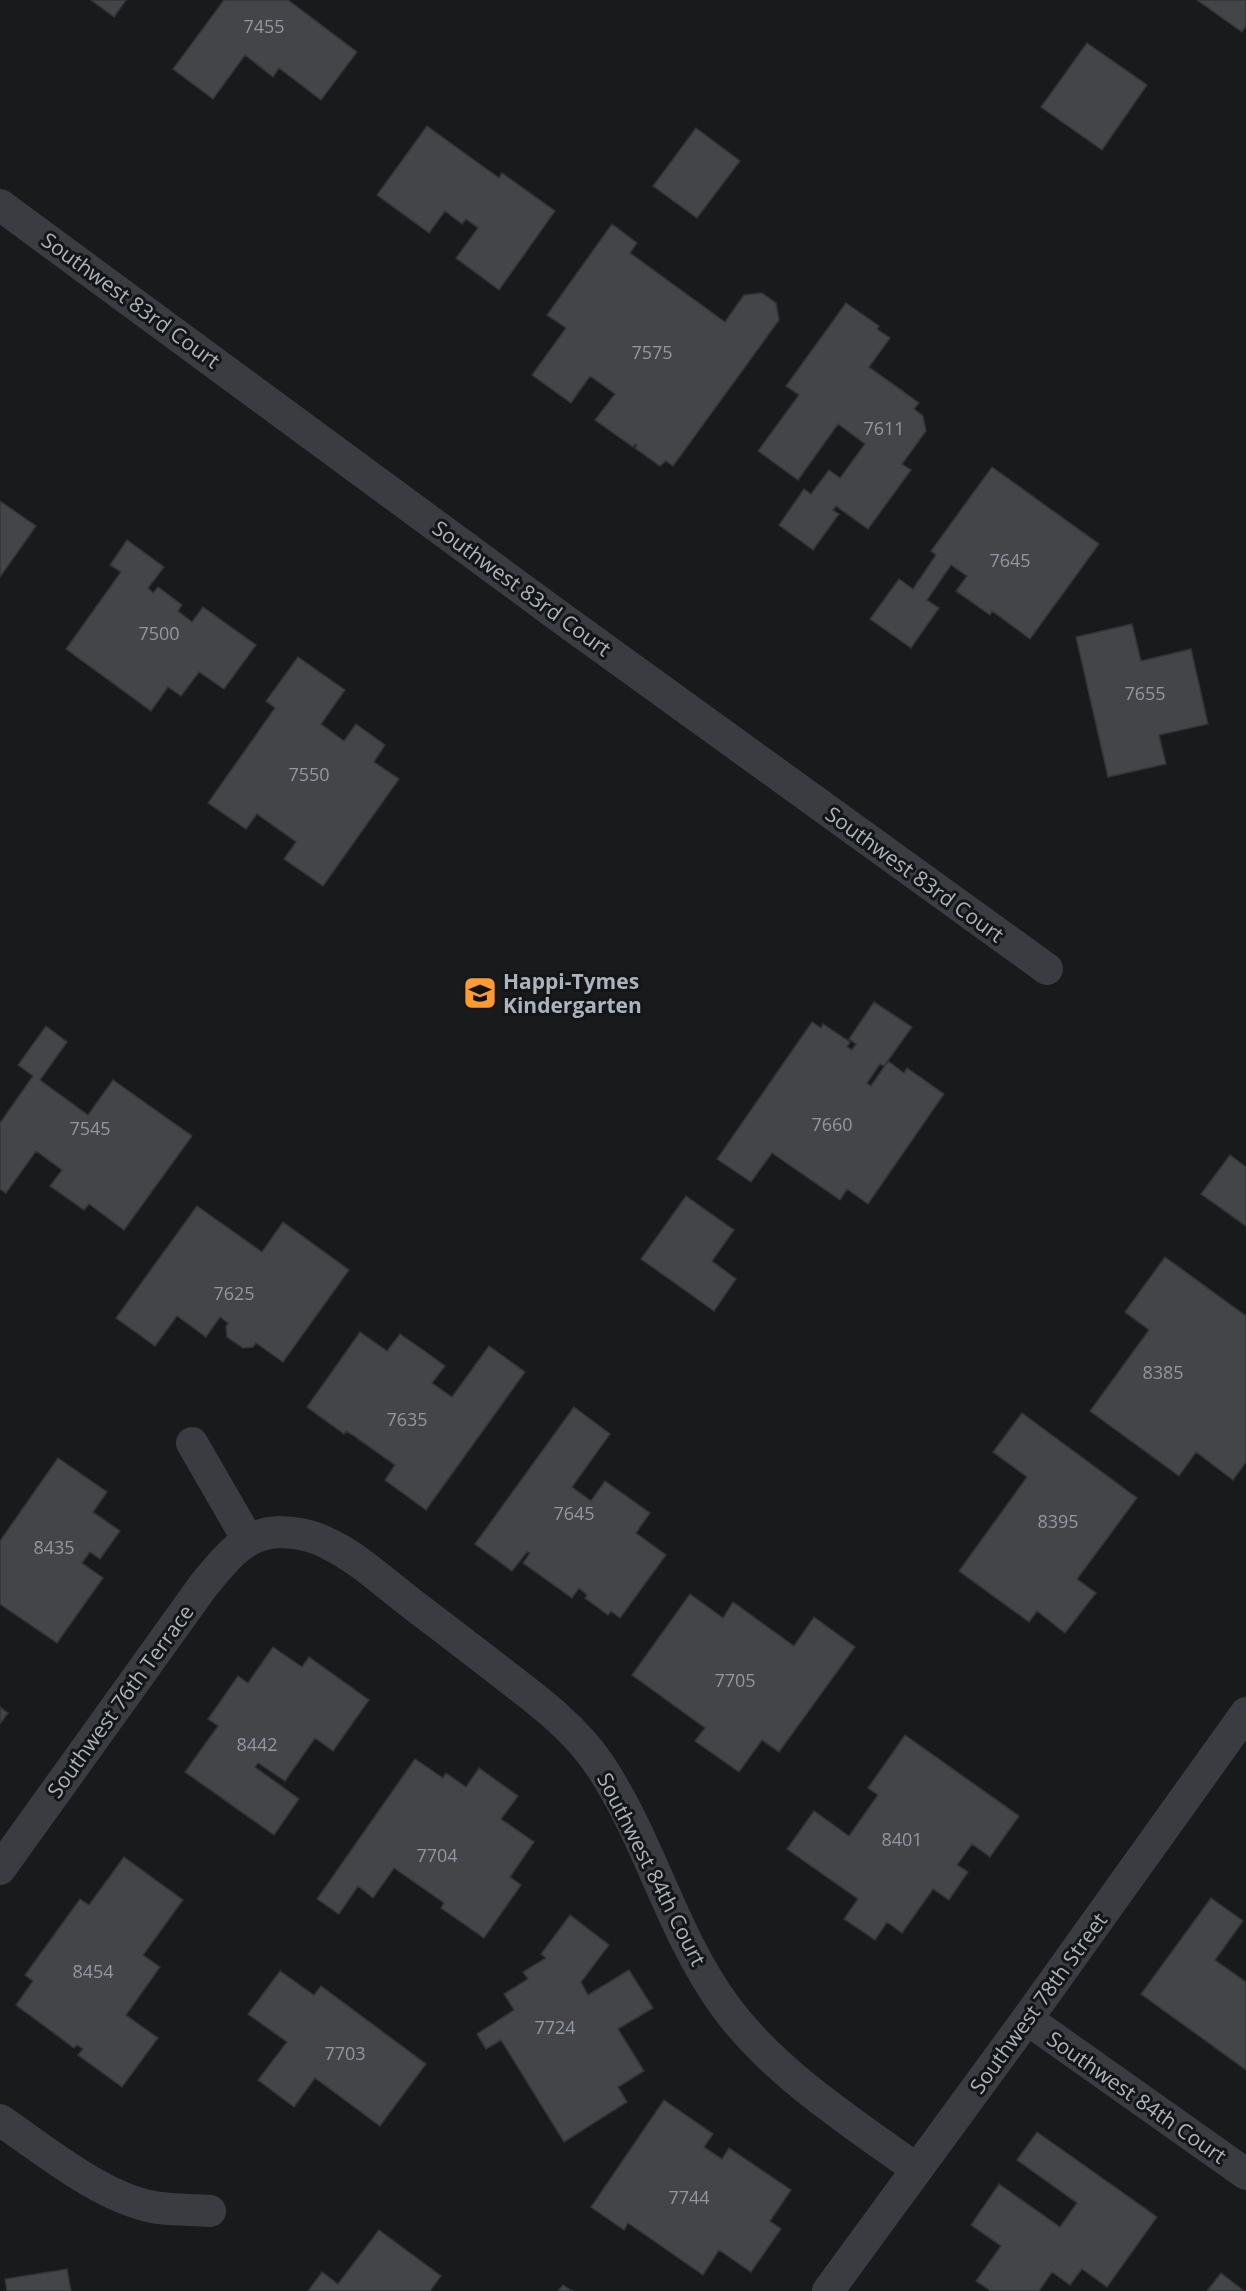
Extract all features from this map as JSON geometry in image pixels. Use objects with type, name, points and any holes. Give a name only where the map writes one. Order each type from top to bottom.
[{"type":"street","name":"Southwest 83rd Court","points":[[0,205],[560,617],[1047,969]]},
{"type":"street","points":[[192,1443],[248,1540]]},
{"type":"street","name":"Southwest 84th Court","points":[[248,1540],[278,1532],[312,1537],[329,1544],[543,1704],[582,1743],[599,1765],[624,1807],[690,1949],[725,2005],[742,2027],[795,2078],[916,2169]]},
{"type":"street","name":"Southwest 76th Terrace","points":[[0,1869],[203,1586],[236,1547],[248,1540]]},
{"type":"street","name":"Southwest 78th Street","points":[[828,2291],[1027,2019],[1246,1713]]},
{"type":"street","name":"Southwest 84th Court","points":[[1027,2019],[1246,2174]]},
{"type":"street","points":[[0,2120],[80,2174],[129,2200],[144,2205],[210,2211]]},
{"type":"building","points":[[91,0],[126,0],[114,17]]},
{"type":"building","points":[[224,0],[288,0],[357,52],[321,100],[279,68],[273,77],[245,55],[213,99],[173,69]]},
{"type":"building","points":[[1197,0],[1246,0],[1246,26],[1242,32]]},
{"type":"building","points":[[1087,43],[1147,85],[1102,150],[1041,107]]},
{"type":"building","points":[[427,126],[499,178],[502,173],[555,211],[499,290],[456,258],[478,228],[466,219],[462,224],[445,211],[429,233],[377,195]]},
{"type":"building","points":[[696,128],[740,161],[697,218],[653,186]]},
{"type":"building","points":[[612,224],[637,243],[630,253],[725,322],[744,295],[762,293],[776,303],[779,320],[673,466],[666,461],[660,466],[635,448],[637,445],[633,447],[595,420],[615,394],[590,376],[571,403],[532,375],[566,328],[547,315]]},
{"type":"building","points":[[846,303],[879,326],[877,329],[890,338],[869,367],[919,403],[914,409],[923,416],[926,431],[902,464],[911,470],[868,529],[836,506],[833,510],[839,514],[813,550],[779,525],[804,489],[811,494],[829,470],[840,478],[865,444],[838,424],[798,480],[758,451],[799,395],[786,386]]},
{"type":"building","points":[[992,467],[1099,544],[1030,639],[992,611],[990,615],[956,591],[967,576],[951,565],[927,600],[939,608],[911,648],[870,619],[899,579],[913,589],[936,555],[931,551]]},
{"type":"building","points":[[0,501],[36,526],[0,577]]},
{"type":"building","points":[[127,540],[164,567],[148,588],[153,593],[158,587],[182,605],[178,611],[192,622],[203,607],[256,645],[224,689],[199,672],[181,696],[168,687],[151,711],[66,649],[121,572],[110,565]]},
{"type":"building","points":[[1132,624],[1141,661],[1191,649],[1208,724],[1159,735],[1166,764],[1108,777],[1076,637]]},
{"type":"building","points":[[298,657],[345,690],[321,724],[344,741],[356,724],[385,745],[374,762],[399,779],[323,886],[284,859],[296,842],[257,814],[246,829],[208,803],[275,708],[266,701]]},
{"type":"building","points":[[874,1002],[912,1027],[884,1066],[880,1064],[867,1083],[871,1086],[888,1061],[904,1073],[907,1068],[944,1094],[868,1204],[847,1189],[840,1200],[772,1153],[751,1182],[717,1159],[812,1022],[821,1028],[823,1024],[850,1042],[847,1047],[852,1050],[856,1044],[849,1039]]},
{"type":"building","points":[[46,1026],[67,1042],[40,1080],[88,1115],[113,1080],[192,1136],[124,1230],[89,1204],[84,1210],[50,1186],[62,1170],[36,1151],[6,1193],[0,1189],[0,1123],[33,1076],[18,1065]]},
{"type":"building","points":[[1230,1155],[1246,1167],[1246,1226],[1201,1194]]},
{"type":"building","points":[[686,1196],[734,1230],[712,1261],[736,1279],[714,1311],[641,1259]]},
{"type":"building","points":[[197,1206],[262,1252],[283,1222],[349,1270],[283,1362],[256,1343],[253,1347],[243,1348],[227,1337],[228,1323],[220,1317],[206,1337],[177,1316],[155,1346],[116,1318]]},
{"type":"building","points":[[1165,1257],[1246,1316],[1246,1462],[1233,1480],[1196,1452],[1179,1476],[1090,1411],[1149,1330],[1125,1312]]},
{"type":"building","points":[[360,1332],[387,1351],[400,1334],[423,1350],[445,1366],[432,1383],[452,1397],[489,1346],[525,1372],[426,1510],[385,1480],[395,1465],[351,1434],[346,1431],[344,1434],[307,1407]]},
{"type":"building","points":[[574,1407],[610,1434],[572,1487],[591,1501],[605,1481],[650,1513],[636,1533],[666,1555],[620,1618],[611,1611],[608,1615],[585,1598],[587,1595],[579,1588],[572,1598],[523,1563],[530,1553],[527,1552],[512,1571],[475,1544]]},
{"type":"building","points":[[1022,1413],[1137,1498],[1077,1579],[1096,1593],[1065,1633],[1037,1611],[1029,1622],[959,1571],[1027,1477],[993,1452]]},
{"type":"building","points":[[58,1458],[107,1492],[93,1512],[120,1531],[100,1559],[90,1552],[82,1563],[103,1578],[57,1643],[0,1604],[0,1541]]},
{"type":"building","points":[[690,1594],[723,1618],[733,1602],[794,1646],[814,1617],[855,1647],[779,1752],[762,1740],[739,1772],[695,1741],[705,1728],[632,1675]]},
{"type":"building","points":[[273,1647],[302,1667],[309,1657],[369,1700],[333,1751],[315,1738],[285,1781],[258,1763],[255,1767],[299,1799],[274,1835],[185,1772],[218,1726],[208,1719],[238,1676],[248,1683]]},
{"type":"building","points":[[0,1707],[8,1713],[0,1724]]},
{"type":"building","points":[[905,1735],[1019,1816],[990,1857],[972,1844],[957,1865],[968,1872],[949,1900],[933,1889],[902,1933],[887,1922],[875,1940],[844,1919],[858,1899],[787,1849],[814,1811],[849,1836],[878,1795],[868,1788]]},
{"type":"building","points":[[415,1759],[443,1778],[446,1773],[466,1787],[479,1768],[518,1796],[501,1819],[534,1842],[510,1877],[521,1885],[484,1938],[441,1908],[444,1903],[394,1868],[373,1898],[358,1886],[339,1914],[317,1899]]},
{"type":"building","points":[[124,1857],[183,1900],[143,1955],[160,1967],[126,2015],[158,2038],[122,2087],[78,2055],[83,2049],[77,2045],[74,2048],[16,2005],[33,1981],[25,1975],[80,1899],[89,1905]]},
{"type":"building","points":[[1211,1898],[1243,1921],[1215,1960],[1246,1982],[1246,2070],[1141,1994]]},
{"type":"building","points":[[570,1915],[609,1945],[581,1982],[588,1995],[629,1970],[653,2008],[618,2029],[644,2071],[618,2087],[627,2102],[564,2142],[501,2040],[486,2049],[477,2034],[514,2010],[504,1994],[528,1979],[523,1972],[546,1958],[541,1954]]},
{"type":"building","points":[[280,1971],[314,1995],[321,1986],[426,2064],[380,2126],[315,2078],[294,2107],[258,2080],[287,2042],[248,2014]]},
{"type":"building","points":[[664,2100],[713,2134],[704,2147],[722,2159],[729,2148],[791,2190],[770,2221],[781,2229],[751,2272],[719,2250],[703,2275],[628,2223],[624,2230],[591,2207]]},
{"type":"building","points":[[1037,2132],[1157,2217],[1107,2287],[1082,2269],[1070,2285],[1052,2272],[1039,2291],[991,2291],[976,2281],[1001,2246],[971,2225],[999,2184],[1060,2227],[1077,2203],[1017,2160]]},
{"type":"building","points":[[379,2230],[441,2276],[430,2291],[308,2291],[322,2272],[338,2284]]},
{"type":"building","points":[[67,2269],[71,2291],[7,2291],[5,2279]]},
{"type":"building","points":[[1221,2273],[1244,2291],[1207,2291]]},
{"type":"building","points":[[563,2285],[572,2291],[558,2291]]},
{"type":"place","name":"Happi-Tymes Kindergarten","points":[[480,993]]}]
